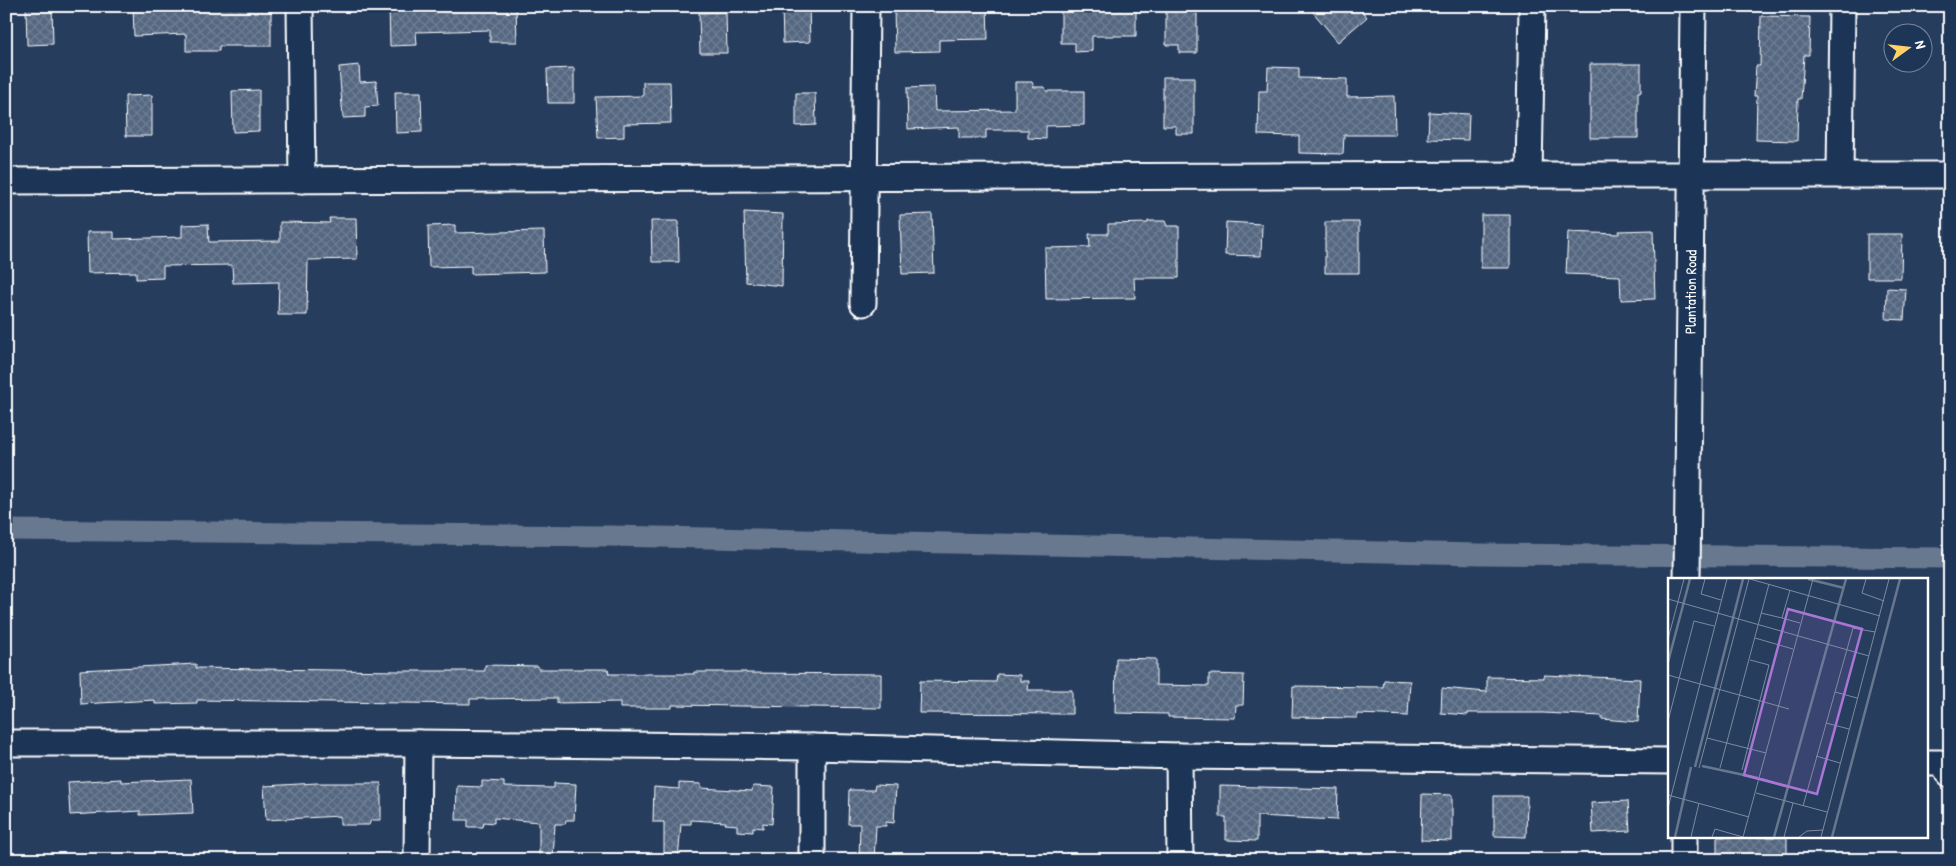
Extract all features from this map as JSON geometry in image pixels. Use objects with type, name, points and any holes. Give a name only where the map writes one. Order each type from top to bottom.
[{"type":"street","points":[[300,6],[302,180]]},
{"type":"street","points":[[863,303],[866,6]]},
{"type":"street","points":[[1529,175],[1532,6]]},
{"type":"street","name":"Plantation Road","points":[[1687,578],[1694,6]]},
{"type":"street","points":[[1840,175],[1842,6]]},
{"type":"street","points":[[6,181],[1691,174],[1950,175]]},
{"type":"street","points":[[6,743],[418,743],[812,747],[1179,756],[1668,761]]},
{"type":"street","points":[[417,860],[418,743]]},
{"type":"street","points":[[812,747],[812,860]]},
{"type":"street","points":[[1179,756],[1180,860]]},
{"type":"street","points":[[1928,763],[1940,764],[1950,774]]},
{"type":"street","points":[[1684,838],[1684,860]]},
{"type":"building","points":[[26,6],[52,6],[53,44],[27,45]]},
{"type":"building","points":[[133,6],[271,6],[271,46],[219,46],[219,51],[186,51],[186,34],[134,36]]},
{"type":"building","points":[[389,6],[516,6],[517,42],[490,42],[490,30],[416,32],[417,45],[390,46]]},
{"type":"building","points":[[782,6],[809,6],[810,42],[783,43]]},
{"type":"building","points":[[894,6],[987,6],[988,39],[939,40],[939,51],[895,52]]},
{"type":"building","points":[[1061,6],[1136,6],[1136,36],[1092,36],[1092,51],[1075,52],[1075,43],[1061,43]]},
{"type":"building","points":[[1166,6],[1197,6],[1197,53],[1179,53],[1179,45],[1166,45]]},
{"type":"building","points":[[1308,6],[1358,6],[1367,17],[1338,42]]},
{"type":"building","points":[[726,12],[727,53],[700,53],[699,13]]},
{"type":"building","points":[[1761,16],[1810,17],[1809,55],[1804,55],[1801,99],[1798,99],[1797,141],[1756,140],[1757,96],[1754,96],[1756,66],[1760,66]]},
{"type":"building","points":[[1590,64],[1641,64],[1641,92],[1638,92],[1638,138],[1590,138]]},
{"type":"building","points":[[359,65],[360,82],[376,81],[378,106],[365,107],[365,117],[343,118],[339,67]]},
{"type":"building","points":[[1268,67],[1299,68],[1299,78],[1347,79],[1347,97],[1394,96],[1395,135],[1344,135],[1343,154],[1299,153],[1299,136],[1258,135],[1259,91],[1267,91]]},
{"type":"building","points":[[574,68],[574,103],[548,103],[547,69]]},
{"type":"building","points":[[1163,77],[1194,77],[1194,134],[1176,134],[1176,126],[1163,126]]},
{"type":"building","points":[[643,82],[670,82],[671,123],[624,124],[624,137],[598,138],[596,97],[643,96]]},
{"type":"building","points":[[1015,82],[1032,82],[1034,87],[1045,87],[1046,91],[1084,91],[1084,125],[1046,126],[1046,139],[1028,138],[1028,130],[986,130],[986,138],[959,138],[959,127],[908,129],[907,88],[934,87],[935,111],[1015,110]]},
{"type":"building","points":[[259,90],[259,131],[233,132],[232,91]]},
{"type":"building","points":[[395,92],[421,92],[422,132],[396,133]]},
{"type":"building","points":[[796,93],[815,93],[816,125],[796,126]]},
{"type":"building","points":[[152,95],[152,136],[126,136],[125,96]]},
{"type":"building","points":[[1429,112],[1469,114],[1468,140],[1428,139]]},
{"type":"building","points":[[744,212],[783,214],[782,286],[746,282]]},
{"type":"building","points":[[932,214],[934,273],[902,274],[900,215]]},
{"type":"building","points":[[1481,215],[1510,215],[1510,268],[1481,268]]},
{"type":"building","points":[[329,218],[356,218],[357,259],[308,260],[307,315],[278,315],[279,282],[233,283],[232,265],[163,266],[163,278],[136,279],[136,272],[88,273],[87,232],[114,232],[114,239],[182,237],[182,225],[208,224],[209,242],[280,241],[280,222],[330,223]]},
{"type":"building","points":[[651,221],[678,221],[679,262],[652,262]]},
{"type":"building","points":[[1148,221],[1165,221],[1167,226],[1179,226],[1179,278],[1134,278],[1135,298],[1046,299],[1045,248],[1090,247],[1089,234],[1108,234],[1108,224],[1148,223]]},
{"type":"building","points":[[1226,222],[1262,224],[1261,256],[1225,255]]},
{"type":"building","points":[[1325,222],[1359,222],[1359,273],[1325,273]]},
{"type":"building","points":[[455,225],[455,233],[544,231],[545,272],[471,274],[471,266],[429,267],[428,226]]},
{"type":"building","points":[[1653,230],[1655,299],[1621,300],[1620,276],[1566,274],[1568,232],[1619,234],[1619,231]]},
{"type":"building","points":[[1867,234],[1902,234],[1901,278],[1867,278]]},
{"type":"building","points":[[1887,288],[1906,289],[1904,320],[1886,319]]},
{"type":"building","points":[[1116,658],[1156,659],[1156,685],[1209,686],[1209,674],[1244,675],[1243,705],[1236,705],[1235,718],[1168,717],[1168,714],[1115,713]]},
{"type":"building","points":[[196,664],[196,668],[399,671],[485,671],[485,665],[538,666],[538,669],[608,669],[609,674],[746,672],[881,674],[881,708],[672,705],[672,708],[620,708],[620,702],[557,703],[557,698],[470,699],[470,704],[197,700],[197,703],[155,704],[155,700],[81,704],[80,670]]},
{"type":"building","points":[[997,674],[1020,675],[1020,681],[1029,681],[1028,690],[1072,690],[1072,714],[919,713],[920,681],[996,682]]},
{"type":"building","points":[[1544,675],[1640,679],[1638,722],[1602,719],[1602,716],[1543,713],[1468,713],[1468,715],[1441,713],[1442,688],[1487,692],[1487,677],[1544,678]]},
{"type":"building","points":[[1384,680],[1410,681],[1408,716],[1357,714],[1357,718],[1292,717],[1293,686],[1383,687]]},
{"type":"building","points":[[121,779],[121,782],[191,779],[193,813],[140,815],[140,811],[70,815],[68,782]]},
{"type":"building","points":[[482,781],[504,782],[504,787],[554,788],[554,783],[576,784],[574,820],[566,820],[565,824],[555,824],[553,860],[539,860],[539,822],[494,818],[494,823],[484,822],[483,827],[468,827],[468,820],[456,820],[457,786],[482,787]]},
{"type":"building","points":[[317,783],[381,783],[381,820],[371,820],[369,825],[340,825],[340,816],[266,820],[264,786]]},
{"type":"building","points":[[679,783],[701,784],[701,788],[752,791],[753,786],[774,787],[772,824],[763,823],[763,828],[753,827],[753,832],[737,831],[737,825],[725,824],[726,822],[691,820],[691,824],[681,824],[678,860],[664,860],[664,822],[653,822],[654,787],[679,789]]},
{"type":"building","points":[[875,785],[896,786],[894,823],[886,822],[886,826],[876,826],[874,860],[859,860],[860,824],[848,824],[849,790],[874,790]]},
{"type":"building","points":[[1220,786],[1338,789],[1337,820],[1257,816],[1257,841],[1226,840],[1226,817],[1220,817]]},
{"type":"building","points":[[1422,794],[1452,795],[1452,841],[1421,840]]},
{"type":"building","points":[[1494,796],[1527,796],[1526,837],[1494,836]]},
{"type":"building","points":[[1628,801],[1630,831],[1593,833],[1591,803]]},
{"type":"building","points":[[1717,838],[1787,838],[1787,856],[1717,858]]},
{"type":"waterway","points":[[6,530],[608,536],[1480,554],[1950,558]]}]
